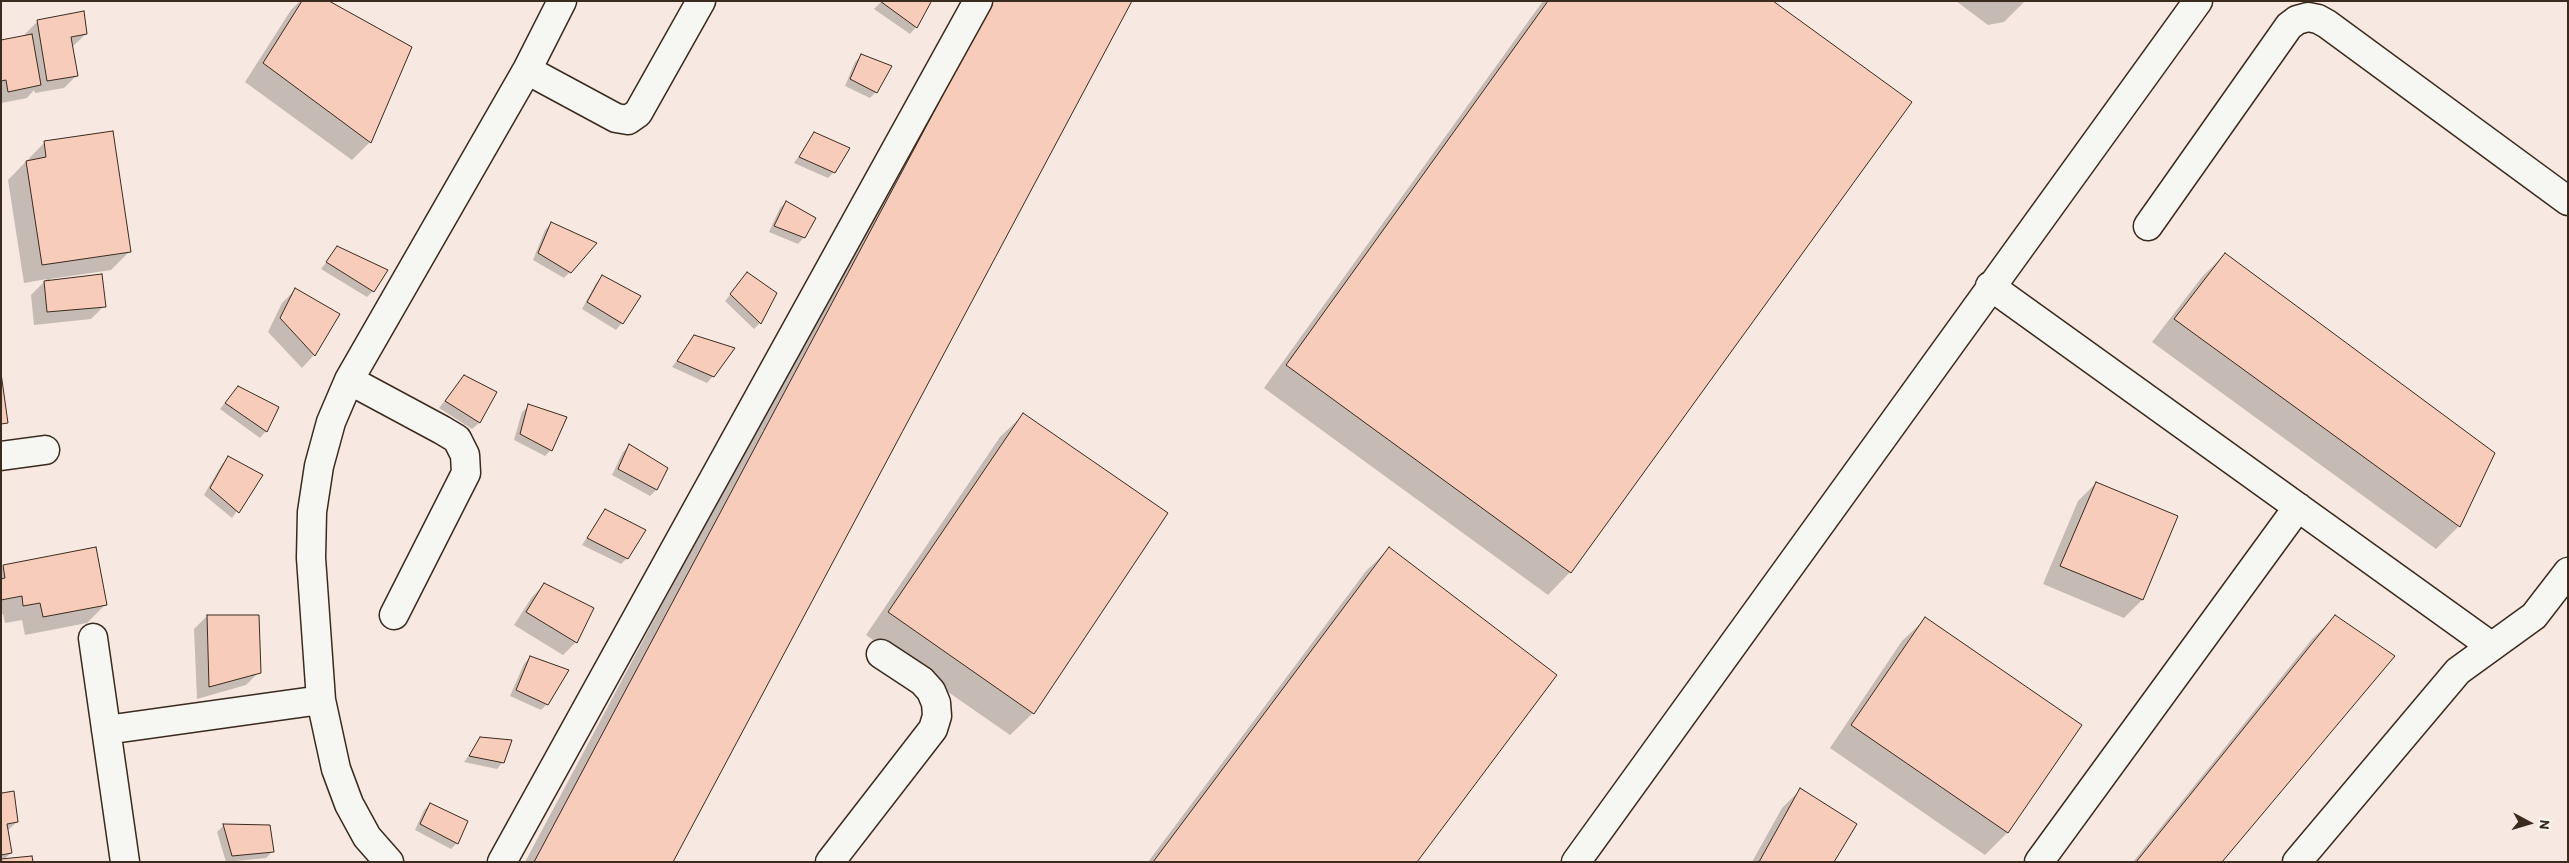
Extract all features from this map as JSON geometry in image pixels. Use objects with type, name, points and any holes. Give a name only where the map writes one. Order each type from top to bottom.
[{"type":"street","points":[[389,862],[367,837],[349,804],[336,769],[321,700],[311,558],[312,512],[322,458],[332,422],[349,380],[527,70],[562,1]]},
{"type":"street","points":[[527,70],[616,118],[628,120],[638,113],[701,1]]},
{"type":"street","points":[[502,862],[978,1]]},
{"type":"street","points":[[1576,862],[1990,286],[2198,1]]},
{"type":"street","points":[[2148,226],[2289,26],[2297,20],[2308,17],[2318,19],[2327,24],[2568,201]]},
{"type":"street","points":[[1990,286],[2491,646]]},
{"type":"street","points":[[349,380],[442,430],[457,440],[466,455],[466,473],[394,615]]},
{"type":"street","points":[[1,456],[45,450]]},
{"type":"street","points":[[2039,862],[2298,507]]},
{"type":"street","points":[[2297,862],[2458,670],[2520,628],[2534,616],[2568,572]]},
{"type":"street","points":[[93,638],[125,862]]},
{"type":"street","points":[[830,862],[933,729],[937,716],[936,703],[931,691],[922,681],[881,654]]},
{"type":"street","points":[[106,730],[321,700]]},
{"type":"building","points":[[302,1],[329,1],[412,47],[371,143],[263,63]]},
{"type":"building","points":[[880,1],[930,1],[931,2],[917,28]]},
{"type":"building","points":[[993,1],[1132,1],[673,862],[534,862]]},
{"type":"building","points":[[1548,1],[1773,1],[1912,102],[1571,573],[1286,365]]},
{"type":"building","points":[[84,11],[87,34],[71,37],[78,76],[47,81],[37,20]]},
{"type":"building","points":[[32,34],[41,85],[8,92],[6,80],[1,81],[1,40]]},
{"type":"building","points":[[861,54],[892,66],[877,93],[850,79]]},
{"type":"building","points":[[113,131],[131,252],[42,265],[26,161],[46,157],[44,141]]},
{"type":"building","points":[[814,132],[850,148],[835,173],[799,157]]},
{"type":"building","points":[[786,201],[816,218],[805,238],[774,226]]},
{"type":"building","points":[[551,222],[597,243],[571,273],[538,253]]},
{"type":"building","points":[[337,246],[388,270],[374,292],[326,262]]},
{"type":"building","points":[[2225,253],[2495,453],[2460,527],[2174,319]]},
{"type":"building","points":[[747,272],[777,293],[761,324],[730,294]]},
{"type":"building","points":[[102,274],[106,307],[47,312],[44,281]]},
{"type":"building","points":[[602,275],[641,296],[623,324],[587,302]]},
{"type":"building","points":[[295,288],[340,314],[315,356],[280,318]]},
{"type":"building","points":[[694,335],[735,348],[714,377],[677,361]]},
{"type":"building","points":[[1,373],[8,423],[1,424]]},
{"type":"building","points":[[464,375],[497,392],[480,423],[445,401]]},
{"type":"building","points":[[238,386],[279,407],[267,432],[225,403]]},
{"type":"building","points":[[528,404],[567,417],[552,451],[520,434]]},
{"type":"building","points":[[1023,413],[1168,513],[1034,714],[888,612]]},
{"type":"building","points":[[629,444],[668,468],[657,490],[618,469]]},
{"type":"building","points":[[228,456],[263,475],[239,513],[210,488]]},
{"type":"building","points":[[2096,482],[2178,516],[2143,600],[2060,566]]},
{"type":"building","points":[[605,509],[646,530],[628,559],[587,538]]},
{"type":"building","points":[[96,547],[107,605],[43,617],[40,603],[23,606],[22,596],[1,600],[1,579],[5,578],[3,565]]},
{"type":"building","points":[[1389,547],[1557,675],[1417,862],[1153,862]]},
{"type":"building","points":[[544,583],[594,608],[577,643],[526,612]]},
{"type":"building","points":[[207,615],[259,615],[261,673],[209,687]]},
{"type":"building","points":[[2335,615],[2395,656],[2222,862],[2136,862]]},
{"type":"building","points":[[1925,617],[2082,725],[2008,833],[1851,725]]},
{"type":"building","points":[[530,656],[569,670],[548,705],[516,690]]},
{"type":"building","points":[[480,737],[512,740],[504,763],[469,756]]},
{"type":"building","points":[[1800,788],[1857,824],[1834,862],[1759,862]]},
{"type":"building","points":[[1,791],[2,793],[14,791],[18,822],[7,824],[12,853],[1,855]]},
{"type":"building","points":[[430,803],[468,821],[458,844],[420,824]]},
{"type":"building","points":[[223,824],[270,825],[274,852],[232,856]]},
{"type":"building","points":[[32,856],[33,862],[1,862],[1,859]]}]
